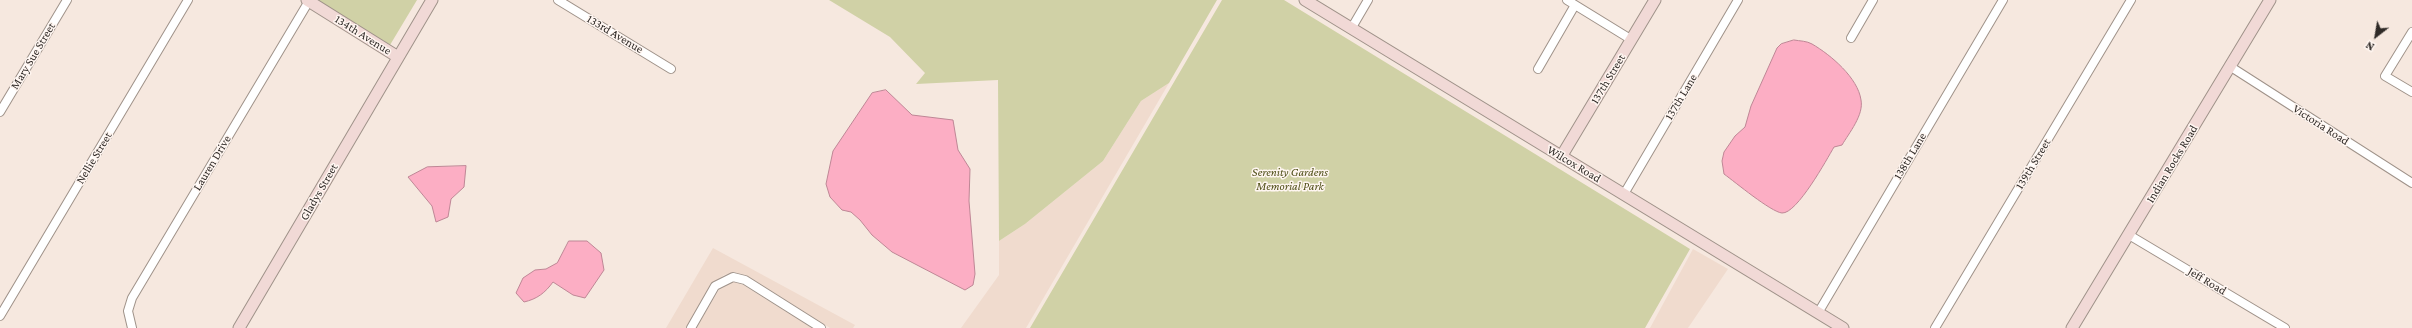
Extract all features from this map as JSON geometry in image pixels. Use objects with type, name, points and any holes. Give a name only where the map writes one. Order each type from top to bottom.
[{"type":"street","name":"Mary Sue Street","points":[[0,112],[67,0]]},
{"type":"street","name":"Nellie Street","points":[[0,316],[188,0]]},
{"type":"street","name":"Gladys Street","points":[[240,328],[432,0]]},
{"type":"street","name":"133rd Avenue","points":[[558,0],[671,68]]},
{"type":"street","name":"Wilcox Road","points":[[1305,0],[1843,328]]},
{"type":"street","points":[[1351,29],[1368,0]]},
{"type":"street","points":[[1567,0],[1632,40]]},
{"type":"street","name":"137th Street","points":[[1561,157],[1655,0]]},
{"type":"street","name":"137th Lane","points":[[1624,194],[1738,0]]},
{"type":"street","points":[[1851,38],[1873,0]]},
{"type":"street","name":"138th Lane","points":[[1818,313],[2003,0]]},
{"type":"street","name":"139th Street","points":[[1935,328],[2131,0]]},
{"type":"street","name":"Indian Rocks Road","points":[[2072,328],[2231,67],[2270,0]]},
{"type":"street","name":"134th Avenue","points":[[308,1],[398,57]]},
{"type":"street","name":"Lauren Drive","points":[[132,328],[128,311],[132,298],[308,1]]},
{"type":"street","points":[[1538,69],[1575,5]]},
{"type":"street","points":[[2412,32],[2385,76],[2412,92]]},
{"type":"street","name":"Victoria Road","points":[[2231,67],[2412,184]]},
{"type":"street","name":"Jeff Road","points":[[2129,235],[2285,328]]},
{"type":"street","points":[[691,328],[716,286],[733,276],[745,280],[821,328]]},
{"type":"shaded area","points":[[1794,40],[1812,44],[1835,61],[1855,84],[1859,92],[1861,106],[1858,118],[1842,145],[1834,147],[1803,196],[1788,211],[1782,213],[1770,208],[1724,174],[1722,161],[1724,152],[1735,136],[1745,127],[1751,106],[1777,48],[1781,44]]},
{"type":"shaded area","points":[[1169,83],[1026,328],[961,328],[999,275],[999,241],[1025,224],[1103,161],[1141,101]]},
{"type":"shaded area","points":[[886,90],[912,115],[953,120],[958,150],[970,169],[969,201],[975,274],[973,285],[965,290],[892,252],[872,235],[860,220],[851,212],[842,210],[830,197],[826,184],[833,151],[872,93]]},
{"type":"shaded area","points":[[466,166],[464,187],[451,199],[448,217],[436,222],[432,206],[408,177],[427,167]]},
{"type":"shaded area","points":[[569,241],[587,241],[601,253],[604,270],[585,298],[573,295],[553,282],[540,295],[524,302],[516,293],[523,278],[535,270],[546,269],[557,263]]},
{"type":"shaded area","points":[[713,248],[855,325],[853,328],[830,328],[746,275],[734,272],[724,275],[712,284],[686,328],[666,328]]},
{"type":"shaded area","points":[[1693,249],[1728,269],[1688,328],[1650,328]]},
{"type":"shaded area","points":[[733,282],[743,285],[812,328],[696,328],[719,290]]},
{"type":"green space","points":[[316,0],[417,0],[390,45]]},
{"type":"green space","points":[[829,0],[1217,0],[1169,83],[1141,101],[1103,161],[1025,224],[999,241],[998,80],[916,84],[925,73],[890,37]]},
{"type":"green space","name":"Serenity Gardens Memorial Park","points":[[1222,0],[1284,0],[1690,249],[1645,328],[1030,328]]}]
